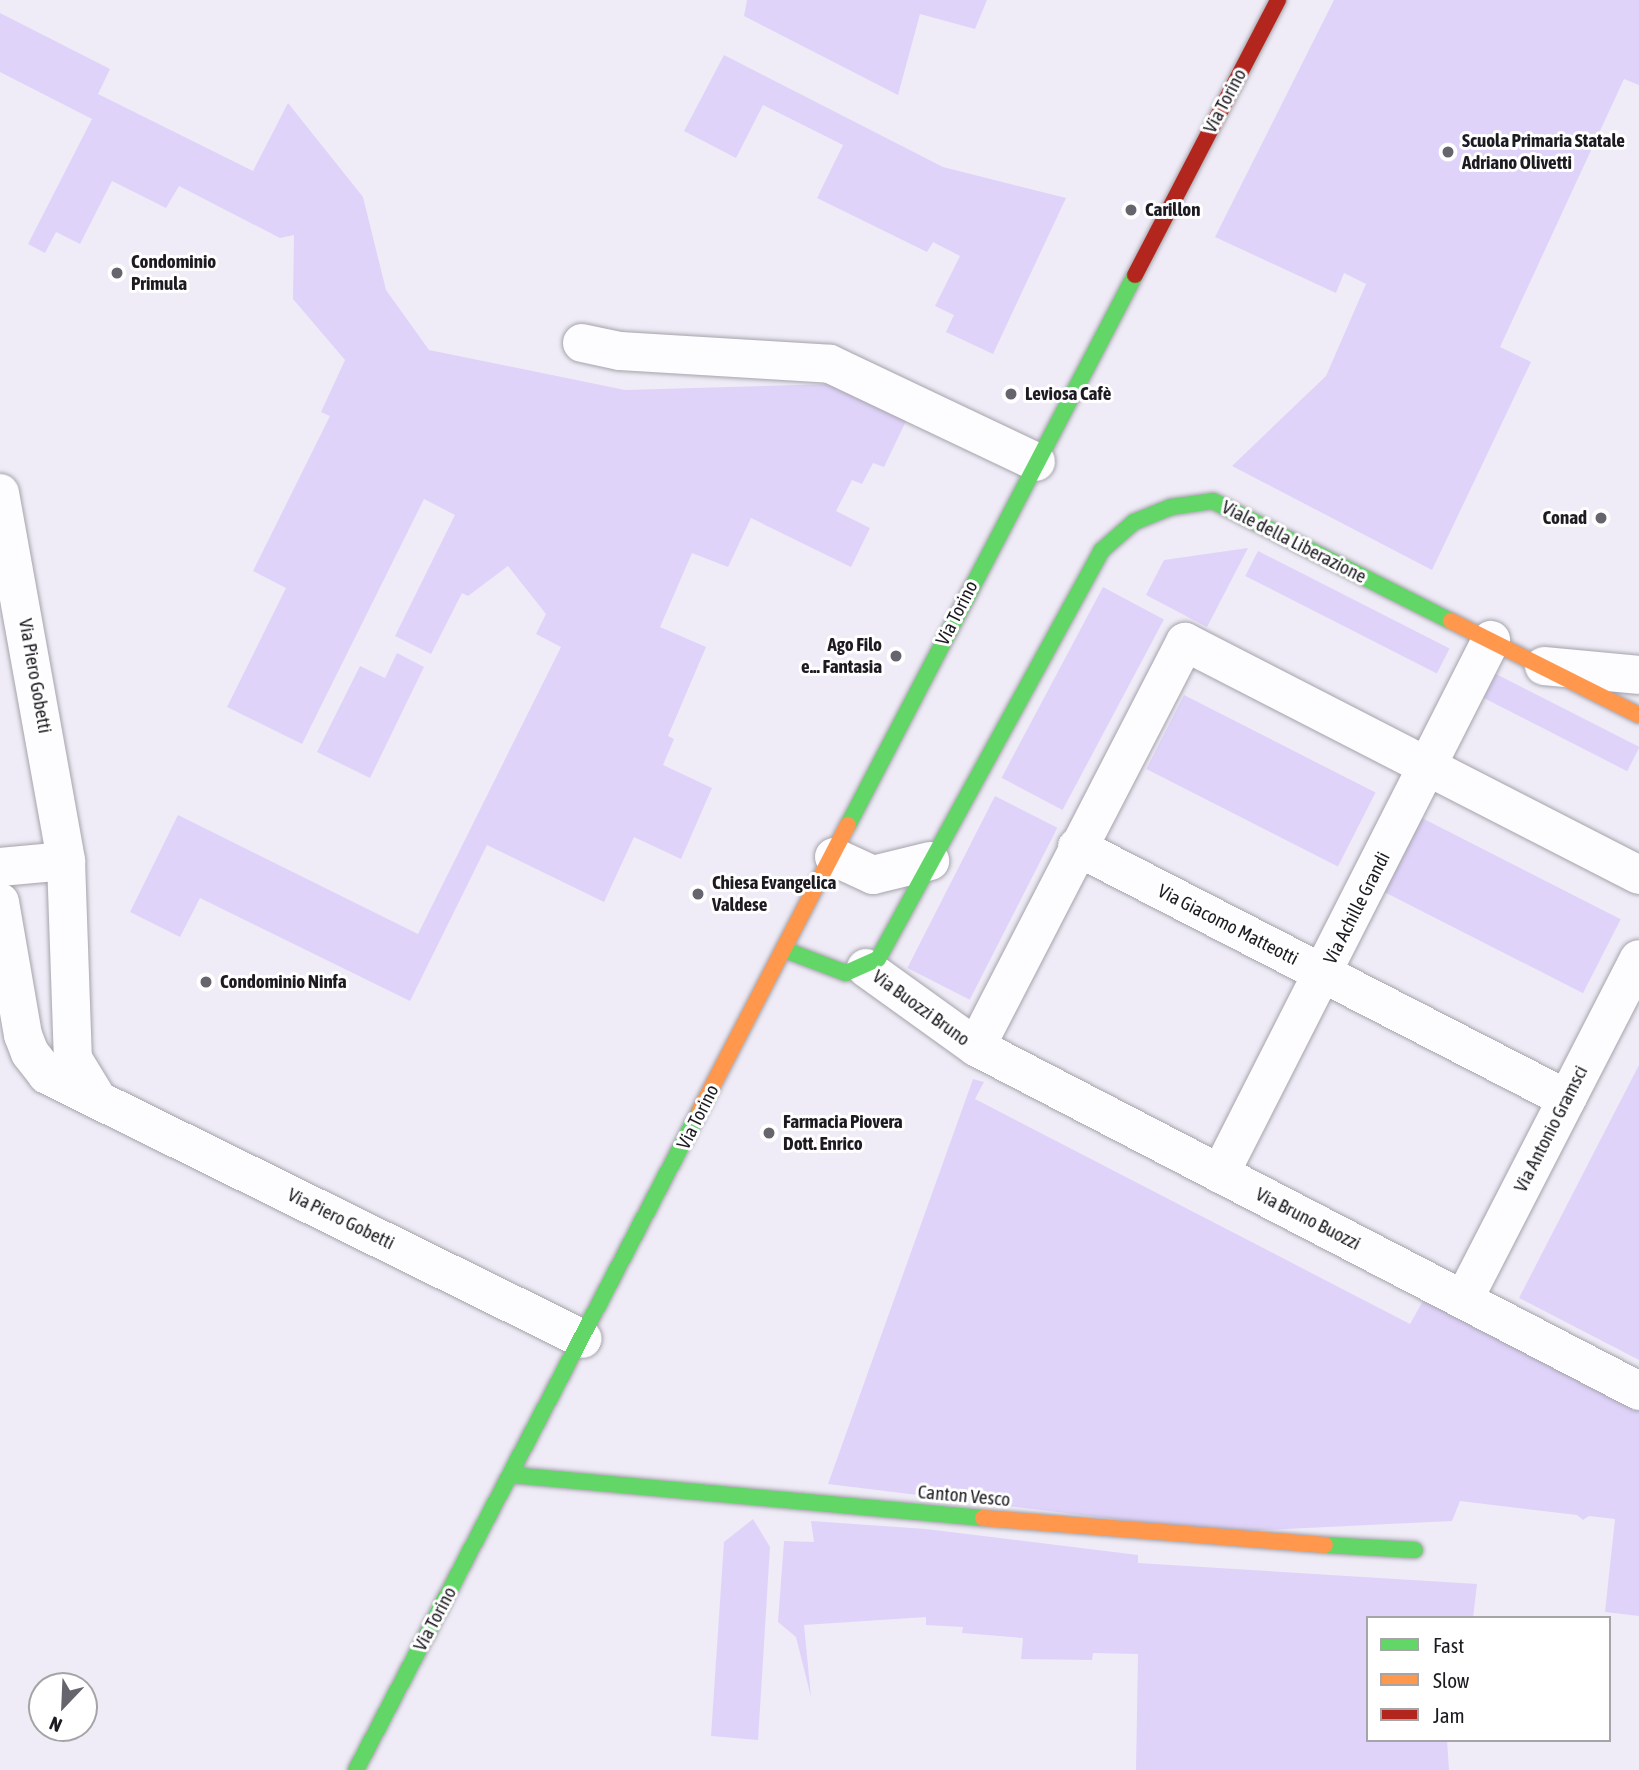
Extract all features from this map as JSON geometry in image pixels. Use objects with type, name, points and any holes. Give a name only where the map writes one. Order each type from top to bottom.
[{"type":"street","name":"Via Torino","points":[[356,1770],[583,1339],[834,857],[1035,462],[1278,0]]},
{"type":"street","points":[[582,343],[620,351],[830,364],[1035,462]]},
{"type":"street","name":"Via Piero Gobetti","points":[[0,493],[66,861],[73,1059],[98,1100]]},
{"type":"street","name":"Viale della Liberazione","points":[[866,968],[878,959],[1101,551],[1134,522],[1171,507],[1213,501],[1639,715]]},
{"type":"street","name":"Via Achille Grandi","points":[[1220,1174],[1430,768],[1492,640]]},
{"type":"street","points":[[976,1048],[1077,847],[1185,642],[1639,875]]},
{"type":"street","name":"Viale della Liberazione","points":[[1541,666],[1639,676]]},
{"type":"street","name":"Via Giacomo Matteotti","points":[[1077,847],[1567,1099]]},
{"type":"street","points":[[834,857],[873,875],[930,860]]},
{"type":"street","points":[[0,867],[66,861]]},
{"type":"street","name":"Via Piero Gobetti","points":[[0,902],[30,1053],[47,1075],[583,1339]]},
{"type":"street","points":[[785,950],[846,973],[866,968]]},
{"type":"street","name":"Via Antonio Gramsci","points":[[1464,1299],[1639,959]]},
{"type":"street","name":"Via Buozzi Bruno","points":[[866,968],[976,1048]]},
{"type":"street","name":"Via Bruno Buozzi","points":[[976,1048],[1639,1391]]},
{"type":"street","name":"Canton Vesco","points":[[510,1475],[1163,1535],[1415,1550]]},
{"type":"shaded area","points":[[747,0],[987,0],[975,29],[920,14],[898,95],[744,16]]},
{"type":"shaded area","name":"Scuola Primaria Statale Adriano Olivetti","points":[[1334,0],[1639,0],[1639,85],[1624,79],[1500,347],[1531,362],[1432,570],[1232,466],[1326,376],[1366,284],[1344,273],[1336,293],[1215,237]]},
{"type":"shaded area","points":[[0,13],[110,69],[98,94],[253,171],[288,103],[363,197],[386,290],[429,350],[625,390],[834,384],[907,419],[884,467],[873,463],[862,484],[852,480],[836,511],[870,528],[851,567],[751,518],[728,567],[692,553],[660,627],[706,647],[668,736],[674,739],[663,765],[712,788],[681,859],[634,837],[604,902],[487,845],[410,1001],[200,898],[180,937],[130,912],[178,815],[418,934],[561,647],[536,634],[546,614],[508,566],[468,596],[462,593],[431,654],[395,636],[455,515],[424,499],[302,744],[227,707],[286,588],[253,571],[330,416],[321,412],[345,360],[293,299],[294,235],[280,238],[179,186],[166,208],[112,181],[80,244],[56,232],[45,253],[28,244],[92,119],[0,72]]},
{"type":"shaded area","points":[[724,55],[943,167],[1066,198],[993,354],[946,332],[954,315],[935,306],[960,256],[933,242],[927,252],[817,198],[843,145],[763,105],[736,158],[684,131]]},
{"type":"shaded area","points":[[1248,548],[1207,627],[1146,595],[1164,560]]},
{"type":"shaded area","points":[[1258,551],[1450,649],[1437,674],[1245,576]]},
{"type":"shaded area","points":[[1103,587],[1164,619],[1063,810],[1002,778]]},
{"type":"shaded area","points":[[397,653],[424,667],[370,778],[317,752],[360,666],[385,678]]},
{"type":"shaded area","points":[[1496,674],[1639,747],[1627,771],[1484,698]]},
{"type":"shaded area","points":[[1184,695],[1376,793],[1338,867],[1146,769]]},
{"type":"shaded area","points":[[995,796],[1057,828],[970,1000],[907,968]]},
{"type":"shaded area","points":[[1422,818],[1621,919],[1583,993],[1384,892]]},
{"type":"shaded area","points":[[1639,1065],[1639,1360],[1519,1298]]},
{"type":"shaded area","points":[[973,1079],[984,1082],[975,1099],[1410,1324],[1424,1299],[1639,1399],[1639,1616],[1605,1612],[1615,1519],[1589,1516],[1583,1520],[1577,1515],[1460,1501],[1452,1521],[1221,1532],[828,1484]]},
{"type":"shaded area","points":[[753,1519],[770,1547],[758,1740],[711,1736],[724,1542]]},
{"type":"shaded area","points":[[811,1521],[926,1529],[1138,1555],[1138,1563],[1477,1584],[1473,1616],[1366,1616],[1366,1742],[1447,1742],[1449,1770],[1136,1770],[1138,1654],[1093,1653],[1092,1660],[1021,1659],[1023,1638],[962,1633],[963,1627],[926,1625],[926,1617],[804,1625],[811,1697],[796,1637],[778,1622],[784,1541],[814,1542]]},
{"type":"traffic: fast","points":[[848,825],[1135,275]]},
{"type":"traffic: fast","points":[[785,950],[846,973],[878,959],[1101,551],[1134,522],[1171,507],[1213,501],[1451,621]]},
{"type":"traffic: fast","points":[[356,1770],[700,1110]]},
{"type":"traffic: fast","points":[[511,1475],[983,1518]]},
{"type":"traffic: fast","points":[[1325,1545],[1415,1550]]},
{"type":"traffic: slow","points":[[1451,621],[1639,715]]},
{"type":"traffic: slow","points":[[700,1110],[848,825]]},
{"type":"traffic: slow","points":[[983,1518],[1325,1545]]},
{"type":"traffic: jam","points":[[1135,275],[1278,0]]},
{"type":"place","name":"Scuola Primaria Statale Adriano Olivetti","points":[[1448,152]]},
{"type":"place","name":"Carillon","points":[[1131,210]]},
{"type":"place","name":"Condominio Primula","points":[[117,273]]},
{"type":"place","name":"Leviosa Cafè","points":[[1011,394]]},
{"type":"place","name":"Conad","points":[[1601,518]]},
{"type":"place","name":"Ago Filo e... Fantasia","points":[[896,656]]},
{"type":"place","name":"Chiesa Evangelica Valdese","points":[[698,894]]},
{"type":"place","name":"Condominio Ninfa","points":[[206,982]]},
{"type":"place","name":"Farmacia Piovera Dott. Enrico","points":[[769,1133]]}]
